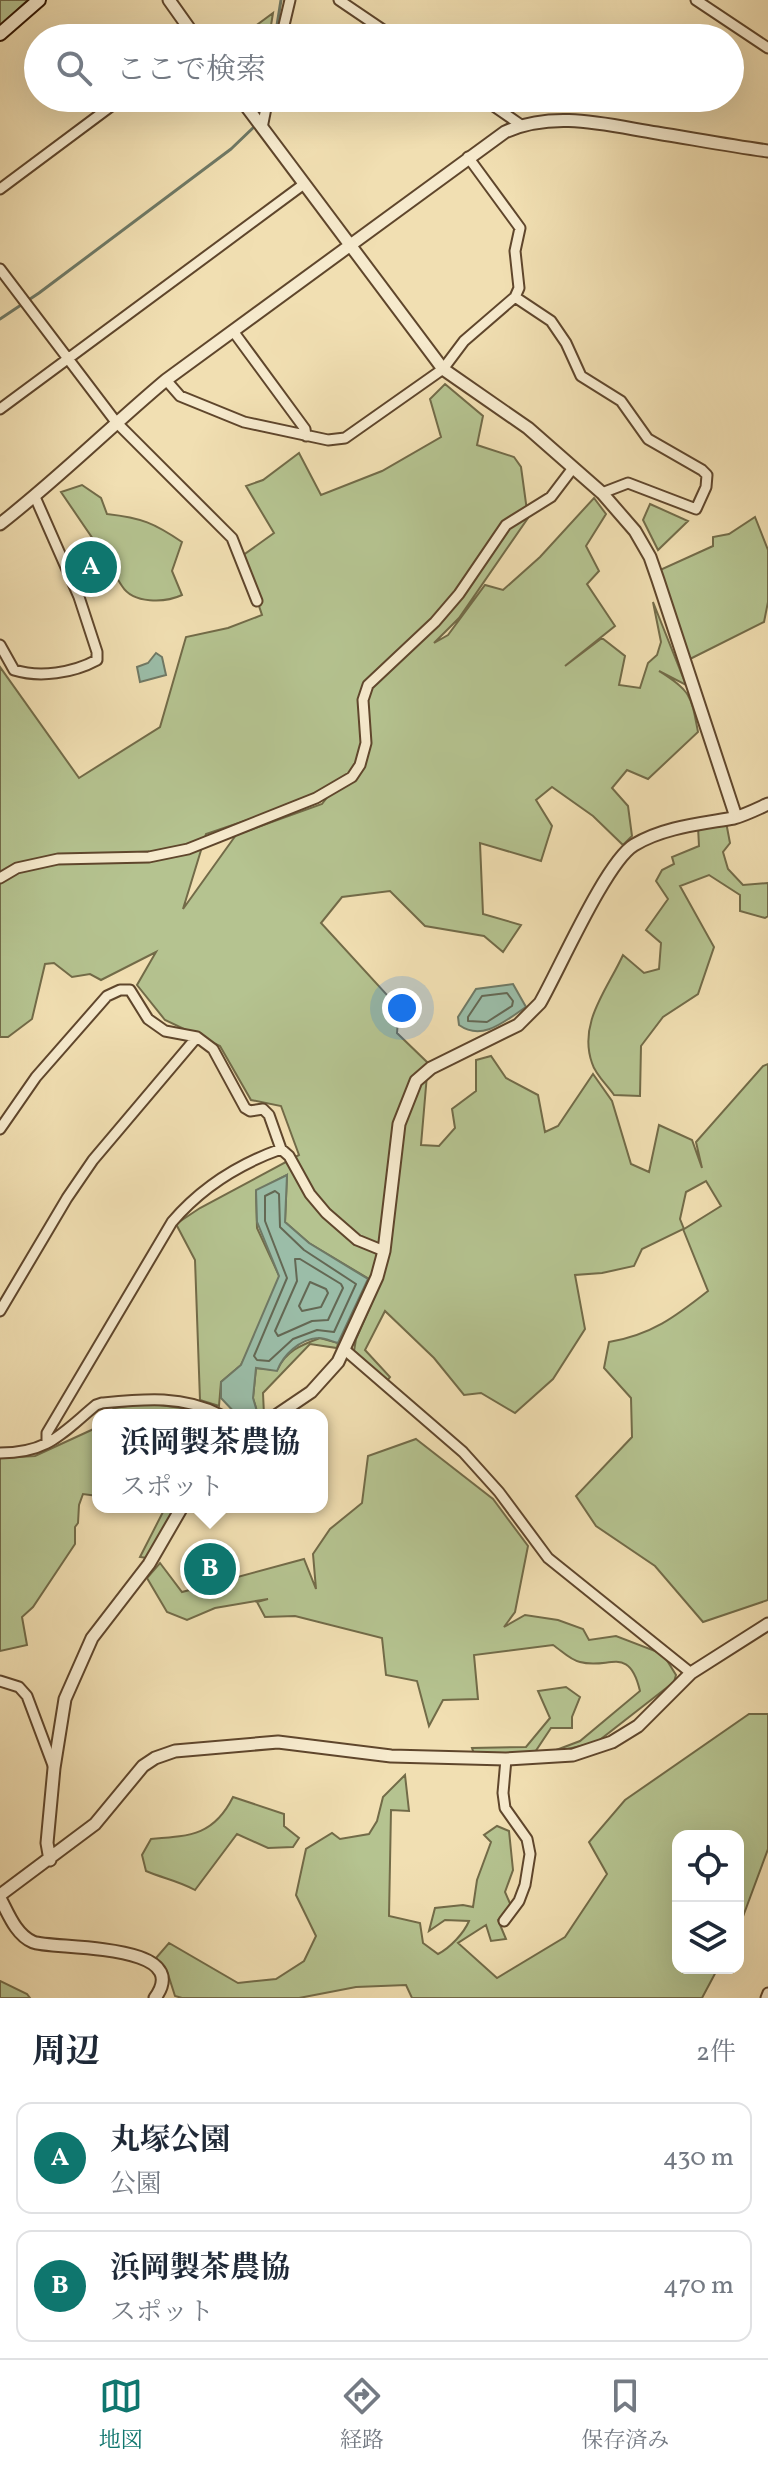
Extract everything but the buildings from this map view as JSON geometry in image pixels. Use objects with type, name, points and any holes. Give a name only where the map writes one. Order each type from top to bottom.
[{"type":"main road","points":[[0,34],[39,0]]},
{"type":"street","points":[[169,0],[186,24]]},
{"type":"street","points":[[284,24],[290,0]]},
{"type":"street","points":[[339,0],[374,24]]},
{"type":"street","points":[[696,0],[732,24]]},
{"type":"street","points":[[744,32],[768,48]]},
{"type":"street","points":[[0,189],[103,112]]},
{"type":"street","points":[[250,112],[443,369],[528,428],[602,493],[635,531],[650,557],[736,817]]},
{"type":"street","points":[[262,128],[265,112]]},
{"type":"street","points":[[502,112],[521,125]]},
{"type":"street","points":[[0,524],[35,497],[166,380],[505,132],[521,125],[579,120],[768,151]]},
{"type":"street","points":[[166,380],[180,396],[231,417],[328,440],[345,438],[443,369],[464,341],[515,297],[519,288],[515,251],[520,228],[468,157]]},
{"type":"street","points":[[0,409],[304,184]]},
{"type":"street","points":[[0,269],[116,422],[232,538],[257,601]]},
{"type":"street","points":[[515,297],[551,321],[566,343],[581,376],[621,401],[648,439],[707,475],[706,487],[696,509],[628,483],[602,493]]},
{"type":"street","points":[[233,331],[305,429],[306,436]]},
{"type":"street","points":[[0,878],[17,868],[58,859],[149,857],[188,849],[316,798],[352,777],[360,765],[366,743],[363,700],[368,685],[435,622],[459,594],[506,525],[551,497],[573,468]]},
{"type":"street","points":[[0,645],[14,670],[29,675],[81,669],[97,660],[79,597],[35,497]]},
{"type":"street","points":[[286,1409],[311,1392],[338,1362],[377,1277],[384,1251],[399,1124],[408,1094],[416,1081],[431,1068],[527,1019],[540,1003],[607,877],[624,853],[643,841],[699,821],[736,817],[768,804]]},
{"type":"street","points":[[0,1129],[36,1077],[111,993],[130,990],[148,1019],[165,1031],[197,1037],[213,1049],[245,1108],[250,1111],[263,1109],[269,1115],[281,1149],[289,1156],[310,1194],[326,1213],[357,1240],[384,1251]]},
{"type":"street","points":[[0,1311],[93,1160],[197,1037]]},
{"type":"street","points":[[47,1442],[47,1433],[172,1222],[187,1204],[209,1186],[281,1149]]},
{"type":"street","points":[[345,1350],[463,1452],[499,1492],[548,1558],[691,1673]]},
{"type":"street","points":[[0,1453],[33,1451],[57,1438],[102,1403],[166,1399],[205,1409]]},
{"type":"street","points":[[50,1860],[47,1843],[65,1699],[80,1660],[108,1615],[149,1564],[179,1513]]},
{"type":"street","points":[[155,1998],[162,1988],[162,1981],[154,1966],[119,1950],[47,1946],[31,1942],[21,1936],[0,1896],[95,1824],[143,1766],[155,1758],[175,1751],[278,1742],[391,1756],[506,1759],[573,1755],[612,1742],[638,1726],[691,1673],[768,1624]]},
{"type":"street","points":[[0,1681],[19,1687],[27,1696],[54,1768]]},
{"type":"street","points":[[504,1921],[519,1901],[530,1854],[527,1839],[505,1808],[506,1759]]},
{"type":"shaded area","points":[[0,0],[28,0],[0,26]]},
{"type":"shaded area","points":[[273,13],[271,24],[258,24]]},
{"type":"shaded area","points":[[445,384],[483,416],[477,445],[514,457],[521,467],[528,518],[459,618],[434,643],[448,635],[485,585],[503,590],[540,557],[594,498],[606,514],[586,546],[599,571],[587,584],[615,626],[565,666],[602,638],[625,656],[619,685],[640,688],[648,663],[657,655],[661,642],[653,602],[686,685],[659,671],[688,695],[698,732],[648,779],[627,770],[612,788],[628,806],[632,836],[623,845],[593,816],[552,787],[536,800],[552,826],[541,861],[480,843],[483,914],[521,925],[503,952],[484,936],[425,926],[390,891],[342,897],[321,923],[399,1008],[397,1033],[428,1063],[421,1145],[439,1146],[455,1128],[452,1109],[476,1091],[476,1060],[491,1056],[506,1078],[538,1095],[545,1132],[558,1126],[593,1074],[612,1101],[631,1164],[649,1172],[659,1125],[692,1140],[702,1168],[696,1142],[768,1064],[768,1600],[703,1622],[655,1566],[596,1526],[576,1496],[632,1437],[631,1398],[604,1368],[609,1342],[638,1335],[662,1324],[708,1291],[683,1229],[642,1249],[634,1266],[575,1275],[585,1329],[553,1379],[515,1413],[481,1393],[464,1395],[434,1358],[385,1311],[365,1350],[390,1377],[387,1381],[354,1351],[356,1339],[377,1291],[374,1282],[309,1243],[285,1222],[287,1175],[256,1191],[257,1228],[282,1282],[241,1365],[221,1382],[219,1406],[200,1400],[195,1260],[176,1224],[299,1155],[281,1106],[251,1100],[220,1046],[165,1020],[137,985],[156,952],[101,980],[90,974],[72,977],[54,963],[45,964],[32,1019],[8,1037],[0,1037],[0,667],[79,778],[160,727],[186,637],[228,628],[262,615],[242,556],[274,533],[246,486],[263,480],[299,453],[321,495],[382,471],[441,437],[430,399]],"holes":[[[332,791],[322,804],[236,835],[183,909],[206,834]],[[706,1181],[721,1206],[684,1229],[680,1219],[686,1192]]]},
{"type":"shaded area","points":[[82,485],[101,498],[107,514],[147,522],[182,542],[172,571],[182,595],[167,600],[150,600],[127,592],[98,547],[113,579],[86,592],[68,556],[95,542],[61,492]]},
{"type":"shaded area","points":[[650,504],[688,521],[658,550],[643,520]]},
{"type":"shaded area","points":[[755,517],[768,550],[768,602],[764,622],[690,659],[660,570],[713,546],[713,537],[729,534]]},
{"type":"shaded area","points":[[726,822],[730,843],[723,852],[728,869],[743,885],[768,883],[768,916],[765,918],[740,911],[740,895],[709,875],[680,886],[714,947],[698,994],[663,1017],[641,1046],[640,1096],[614,1095],[592,1063],[589,1034],[596,1007],[623,955],[644,973],[659,969],[661,943],[646,930],[668,899],[656,881],[662,870],[674,864],[672,857],[699,846],[698,827]]},
{"type":"shaded area","points":[[320,1338],[338,1343],[337,1348],[310,1344],[263,1393],[264,1409],[256,1409],[253,1398],[256,1368],[277,1370],[285,1358]]},
{"type":"shaded area","points":[[145,1403],[188,1409],[113,1409]]},
{"type":"shaded area","points":[[92,1430],[92,1495],[83,1494],[79,1505],[75,1544],[33,1607],[22,1617],[27,1645],[0,1651],[0,1458],[35,1456]]},
{"type":"shaded area","points":[[416,1439],[493,1499],[528,1546],[515,1612],[504,1627],[525,1615],[558,1620],[583,1629],[589,1640],[616,1636],[663,1654],[676,1675],[674,1682],[597,1742],[543,1755],[580,1741],[640,1691],[630,1668],[617,1662],[590,1664],[576,1661],[553,1645],[474,1655],[478,1699],[443,1700],[429,1726],[417,1681],[386,1675],[382,1638],[295,1616],[265,1617],[257,1602],[268,1599],[215,1608],[187,1620],[167,1612],[147,1578],[160,1563],[182,1592],[304,1559],[316,1589],[313,1554],[330,1529],[362,1503],[368,1456]]},
{"type":"shaded area","points":[[162,1513],[172,1513],[147,1558],[140,1557]]},
{"type":"shaded area","points":[[566,1687],[580,1697],[572,1717],[572,1728],[551,1728],[535,1752],[507,1756],[474,1754],[472,1748],[526,1747],[550,1718],[538,1691]]},
{"type":"shaded area","points":[[749,1714],[768,1714],[768,1849],[744,1914],[744,1830],[672,1830],[672,1974],[715,1974],[702,1998],[412,1998],[406,1985],[356,1987],[299,1998],[182,1998],[175,1996],[167,1971],[156,1958],[169,1943],[238,1983],[276,1979],[304,1961],[316,1936],[296,1895],[306,1849],[332,1833],[340,1839],[369,1834],[377,1821],[383,1797],[405,1775],[409,1811],[391,1810],[389,1916],[420,1923],[423,1943],[438,1954],[443,1951],[469,1921],[445,1920],[429,1931],[435,1908],[473,1907],[477,1880],[491,1842],[484,1835],[497,1826],[509,1831],[513,1870],[505,1892],[512,1908],[498,1920],[506,1939],[491,1941],[486,1925],[458,1943],[497,1978],[565,1937],[607,1874],[589,1842],[625,1800]]},
{"type":"shaded area","points":[[233,1797],[284,1814],[284,1826],[299,1838],[293,1847],[268,1848],[237,1834],[195,1890],[146,1871],[142,1855],[151,1839],[200,1831],[218,1819]]},
{"type":"shaded area","points":[[0,1981],[27,1994],[30,1998],[0,1998]]},
{"type":"water","points":[[156,653],[162,657],[166,675],[140,682],[137,667],[148,663]]},
{"type":"water","points":[[513,984],[526,1007],[485,1030],[468,1030],[459,1025],[458,1017],[476,989]]},
{"type":"water","points":[[287,1175],[285,1222],[309,1243],[368,1279],[338,1343],[323,1338],[311,1339],[293,1349],[277,1371],[256,1368],[253,1398],[256,1409],[231,1409],[221,1398],[221,1382],[241,1365],[279,1276],[257,1222],[256,1190]]},
{"type":"waterway","points":[[277,24],[281,0]]},
{"type":"waterway","points":[[0,319],[231,149],[255,126]]},
{"type":"place","name":"丸塚公園","points":[[91,567]]},
{"type":"place","name":"浜岡製茶農協","points":[[210,1569]]}]
